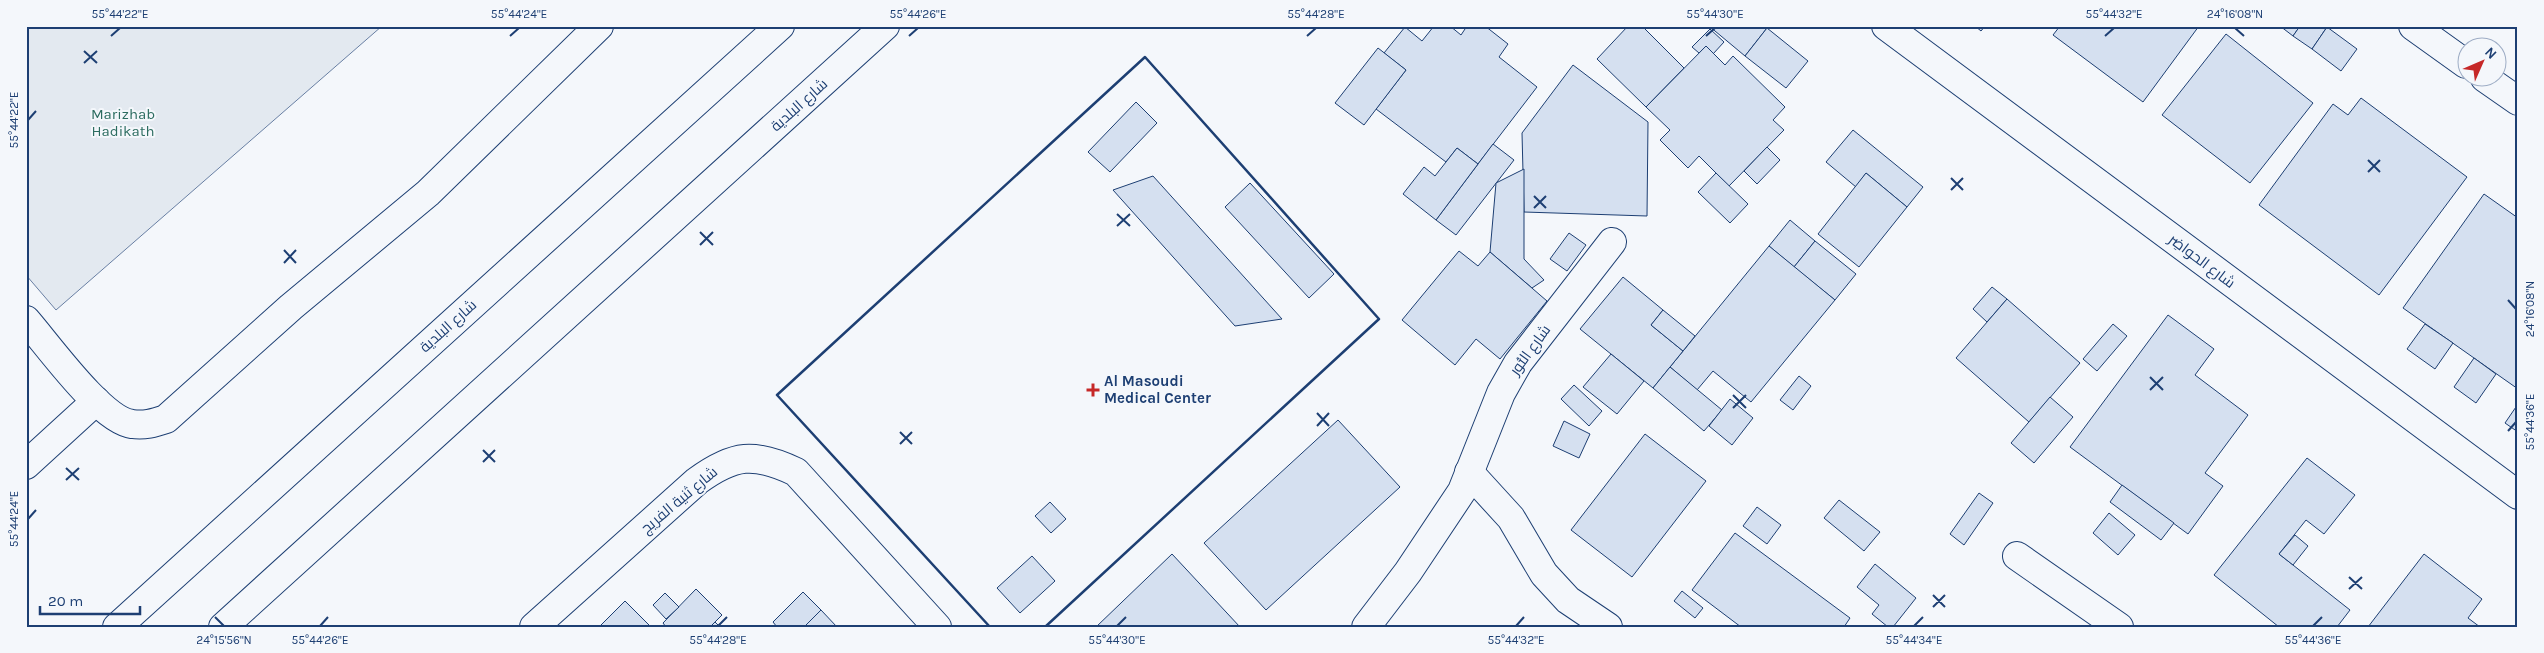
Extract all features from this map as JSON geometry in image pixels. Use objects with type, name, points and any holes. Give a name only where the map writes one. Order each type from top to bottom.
[{"type":"street","points":[[26,320],[96,401],[110,414],[130,424],[149,425],[166,419],[291,307],[428,193],[599,26]]},
{"type":"street","name":"شارع البلدية","points":[[117,627],[780,26]]},
{"type":"street","name":"شارع البلدية","points":[[223,627],[885,26]]},
{"type":"street","name":"شارع الحواضِر","points":[[1886,26],[2518,495]]},
{"type":"street","points":[[2413,26],[2456,57]]},
{"type":"street","points":[[2499,88],[2518,101]]},
{"type":"street","name":"شارع النُّور","points":[[1366,627],[1445,520],[1462,491],[1501,393],[1518,363],[1612,242]]},
{"type":"street","points":[[26,465],[96,401]]},
{"type":"street","name":"شارع ثنية الفريج","points":[[534,627],[697,481],[718,465],[745,458],[772,460],[796,472],[937,627]]},
{"type":"street","points":[[1469,472],[1511,518],[1544,574],[1568,600],[1608,627]]},
{"type":"street","points":[[2017,556],[2119,627]]},
{"type":"green space","name":"Marizhab Hadikath","points":[[26,26],[382,26],[56,310],[26,275]]},
{"type":"building","points":[[1434,26],[1450,26],[1461,35],[1467,26],[1485,26],[1508,44],[1499,57],[1537,87],[1478,164],[1457,148],[1446,162],[1376,109],[1406,70],[1384,53],[1405,27],[1422,41]]},
{"type":"building","points":[[1628,26],[1642,26],[1684,68],[1646,107],[1597,59]]},
{"type":"building","points":[[1709,26],[1766,26],[1767,28],[1745,56]]},
{"type":"building","points":[[1975,26],[1985,26],[1981,31]]},
{"type":"building","points":[[2060,26],[2199,26],[2143,102],[2053,35]]},
{"type":"building","points":[[2280,26],[2300,26],[2293,36]]},
{"type":"building","points":[[2300,26],[2327,27],[2312,49],[2293,36]]},
{"type":"building","points":[[2327,27],[2357,49],[2341,71],[2312,49]]},
{"type":"building","points":[[1767,28],[1808,61],[1786,88],[1745,56]]},
{"type":"building","points":[[1710,29],[1724,42],[1713,54],[1706,46],[1699,53],[1692,47]]},
{"type":"building","points":[[2226,34],[2313,103],[2250,183],[2162,115]]},
{"type":"building","points":[[1706,46],[1725,65],[1733,56],[1785,107],[1773,120],[1784,130],[1729,186],[1699,156],[1688,168],[1660,140],[1670,130],[1646,107]]},
{"type":"building","points":[[1378,48],[1406,70],[1364,125],[1335,103]]},
{"type":"building","points":[[1573,65],[1648,122],[1647,216],[1524,212],[1522,133]]},
{"type":"building","points":[[2361,98],[2467,177],[2379,295],[2259,205],[2333,104],[2348,115]]},
{"type":"building","points":[[1136,102],[1157,123],[1110,172],[1088,152]]},
{"type":"building","points":[[1853,130],[1923,187],[1907,207],[1866,173],[1856,187],[1826,162]]},
{"type":"building","points":[[1493,144],[1514,160],[1456,235],[1436,220]]},
{"type":"building","points":[[1767,147],[1780,160],[1757,184],[1744,171]]},
{"type":"building","points":[[1457,148],[1478,164],[1436,220],[1403,194],[1424,167],[1435,176]]},
{"type":"building","points":[[1524,169],[1524,259],[1544,280],[1532,288],[1490,252],[1496,183]]},
{"type":"building","points":[[1716,173],[1748,204],[1730,223],[1698,192]]},
{"type":"building","points":[[1866,173],[1907,207],[1859,267],[1818,234]]},
{"type":"building","points":[[1153,176],[1282,319],[1235,326],[1113,190]]},
{"type":"building","points":[[1250,183],[1334,274],[1309,298],[1225,207]]},
{"type":"building","points":[[2484,194],[2518,218],[2518,389],[2403,308]]},
{"type":"building","points":[[1790,220],[1815,241],[1794,267],[1769,246]]},
{"type":"building","points":[[1569,233],[1586,245],[1567,271],[1550,259]]},
{"type":"building","points":[[1815,241],[1856,274],[1835,300],[1794,267]]},
{"type":"building","points":[[1769,246],[1835,300],[1751,402],[1713,371],[1697,390],[1670,367]]},
{"type":"building","points":[[1459,251],[1478,266],[1490,252],[1547,301],[1500,359],[1476,339],[1455,365],[1402,320]]},
{"type":"building","points":[[1623,277],[1663,310],[1651,325],[1683,351],[1653,388],[1580,329]]},
{"type":"building","points":[[1992,287],[2007,299],[1987,322],[1973,309]]},
{"type":"building","points":[[2007,299],[2080,363],[2029,422],[1956,358]]},
{"type":"building","points":[[1663,310],[1695,336],[1683,351],[1651,325]]},
{"type":"building","points":[[2168,315],[2214,349],[2195,375],[2248,415],[2205,473],[2223,486],[2188,534],[2070,447]]},
{"type":"building","points":[[2113,324],[2127,336],[2097,371],[2083,359]]},
{"type":"building","points":[[2425,324],[2453,343],[2435,369],[2407,349]]},
{"type":"building","points":[[1611,354],[1644,381],[1617,414],[1583,387]]},
{"type":"building","points":[[2474,358],[2496,374],[2476,403],[2454,387]]},
{"type":"building","points":[[1670,367],[1722,410],[1704,431],[1653,388]]},
{"type":"building","points":[[1799,376],[1811,386],[1793,410],[1780,400]]},
{"type":"building","points":[[1574,385],[1602,411],[1589,426],[1561,399]]},
{"type":"building","points":[[2050,397],[2073,417],[2034,463],[2011,443]]},
{"type":"building","points":[[1730,399],[1753,418],[1732,445],[1709,426]]},
{"type":"building","points":[[2518,404],[2518,432],[2505,423]]},
{"type":"building","points":[[1338,420],[1400,487],[1266,610],[1204,543]]},
{"type":"building","points":[[1564,421],[1590,434],[1579,458],[1553,446]]},
{"type":"building","points":[[1645,434],[1706,481],[1632,577],[1571,530]]},
{"type":"building","points":[[2307,458],[2355,495],[2324,534],[2306,520],[2279,554],[2350,610],[2337,627],[2279,627],[2214,575]]},
{"type":"building","points":[[2122,485],[2174,523],[2161,540],[2110,502]]},
{"type":"building","points":[[1979,493],[1993,503],[1964,545],[1950,534]]},
{"type":"building","points":[[1839,500],[1880,532],[1864,551],[1824,518]]},
{"type":"building","points":[[1050,502],[1066,519],[1051,533],[1035,516]]},
{"type":"building","points":[[1757,507],[1781,525],[1767,544],[1743,526]]},
{"type":"building","points":[[2109,513],[2135,535],[2118,555],[2093,533]]},
{"type":"building","points":[[1735,533],[1850,618],[1844,627],[1741,627],[1692,590]]},
{"type":"building","points":[[2295,535],[2308,546],[2293,565],[2279,554]]},
{"type":"building","points":[[1172,554],[1240,627],[1096,627]]},
{"type":"building","points":[[2424,554],[2482,599],[2468,618],[2480,627],[2368,627]]},
{"type":"building","points":[[1032,556],[1055,581],[1020,613],[997,588]]},
{"type":"building","points":[[1875,564],[1916,598],[1893,627],[1888,627],[1872,614],[1879,605],[1857,587]]},
{"type":"building","points":[[696,589],[722,615],[710,627],[666,627],[663,623]]},
{"type":"building","points":[[1682,591],[1703,608],[1695,618],[1674,601]]},
{"type":"building","points":[[803,592],[821,610],[804,627],[777,627],[773,622]]},
{"type":"building","points":[[665,593],[679,607],[666,619],[653,605]]},
{"type":"building","points":[[625,601],[651,627],[599,627]]},
{"type":"building","points":[[821,610],[837,627],[804,627]]},
{"type":"building","points":[[715,622],[720,627],[710,627]]},
{"type":"wall","points":[[990,627],[777,395],[1145,57],[1379,319],[1045,627]]},
{"type":"place","name":"Al Masoudi Medical Center","points":[[1093,390]]}]
